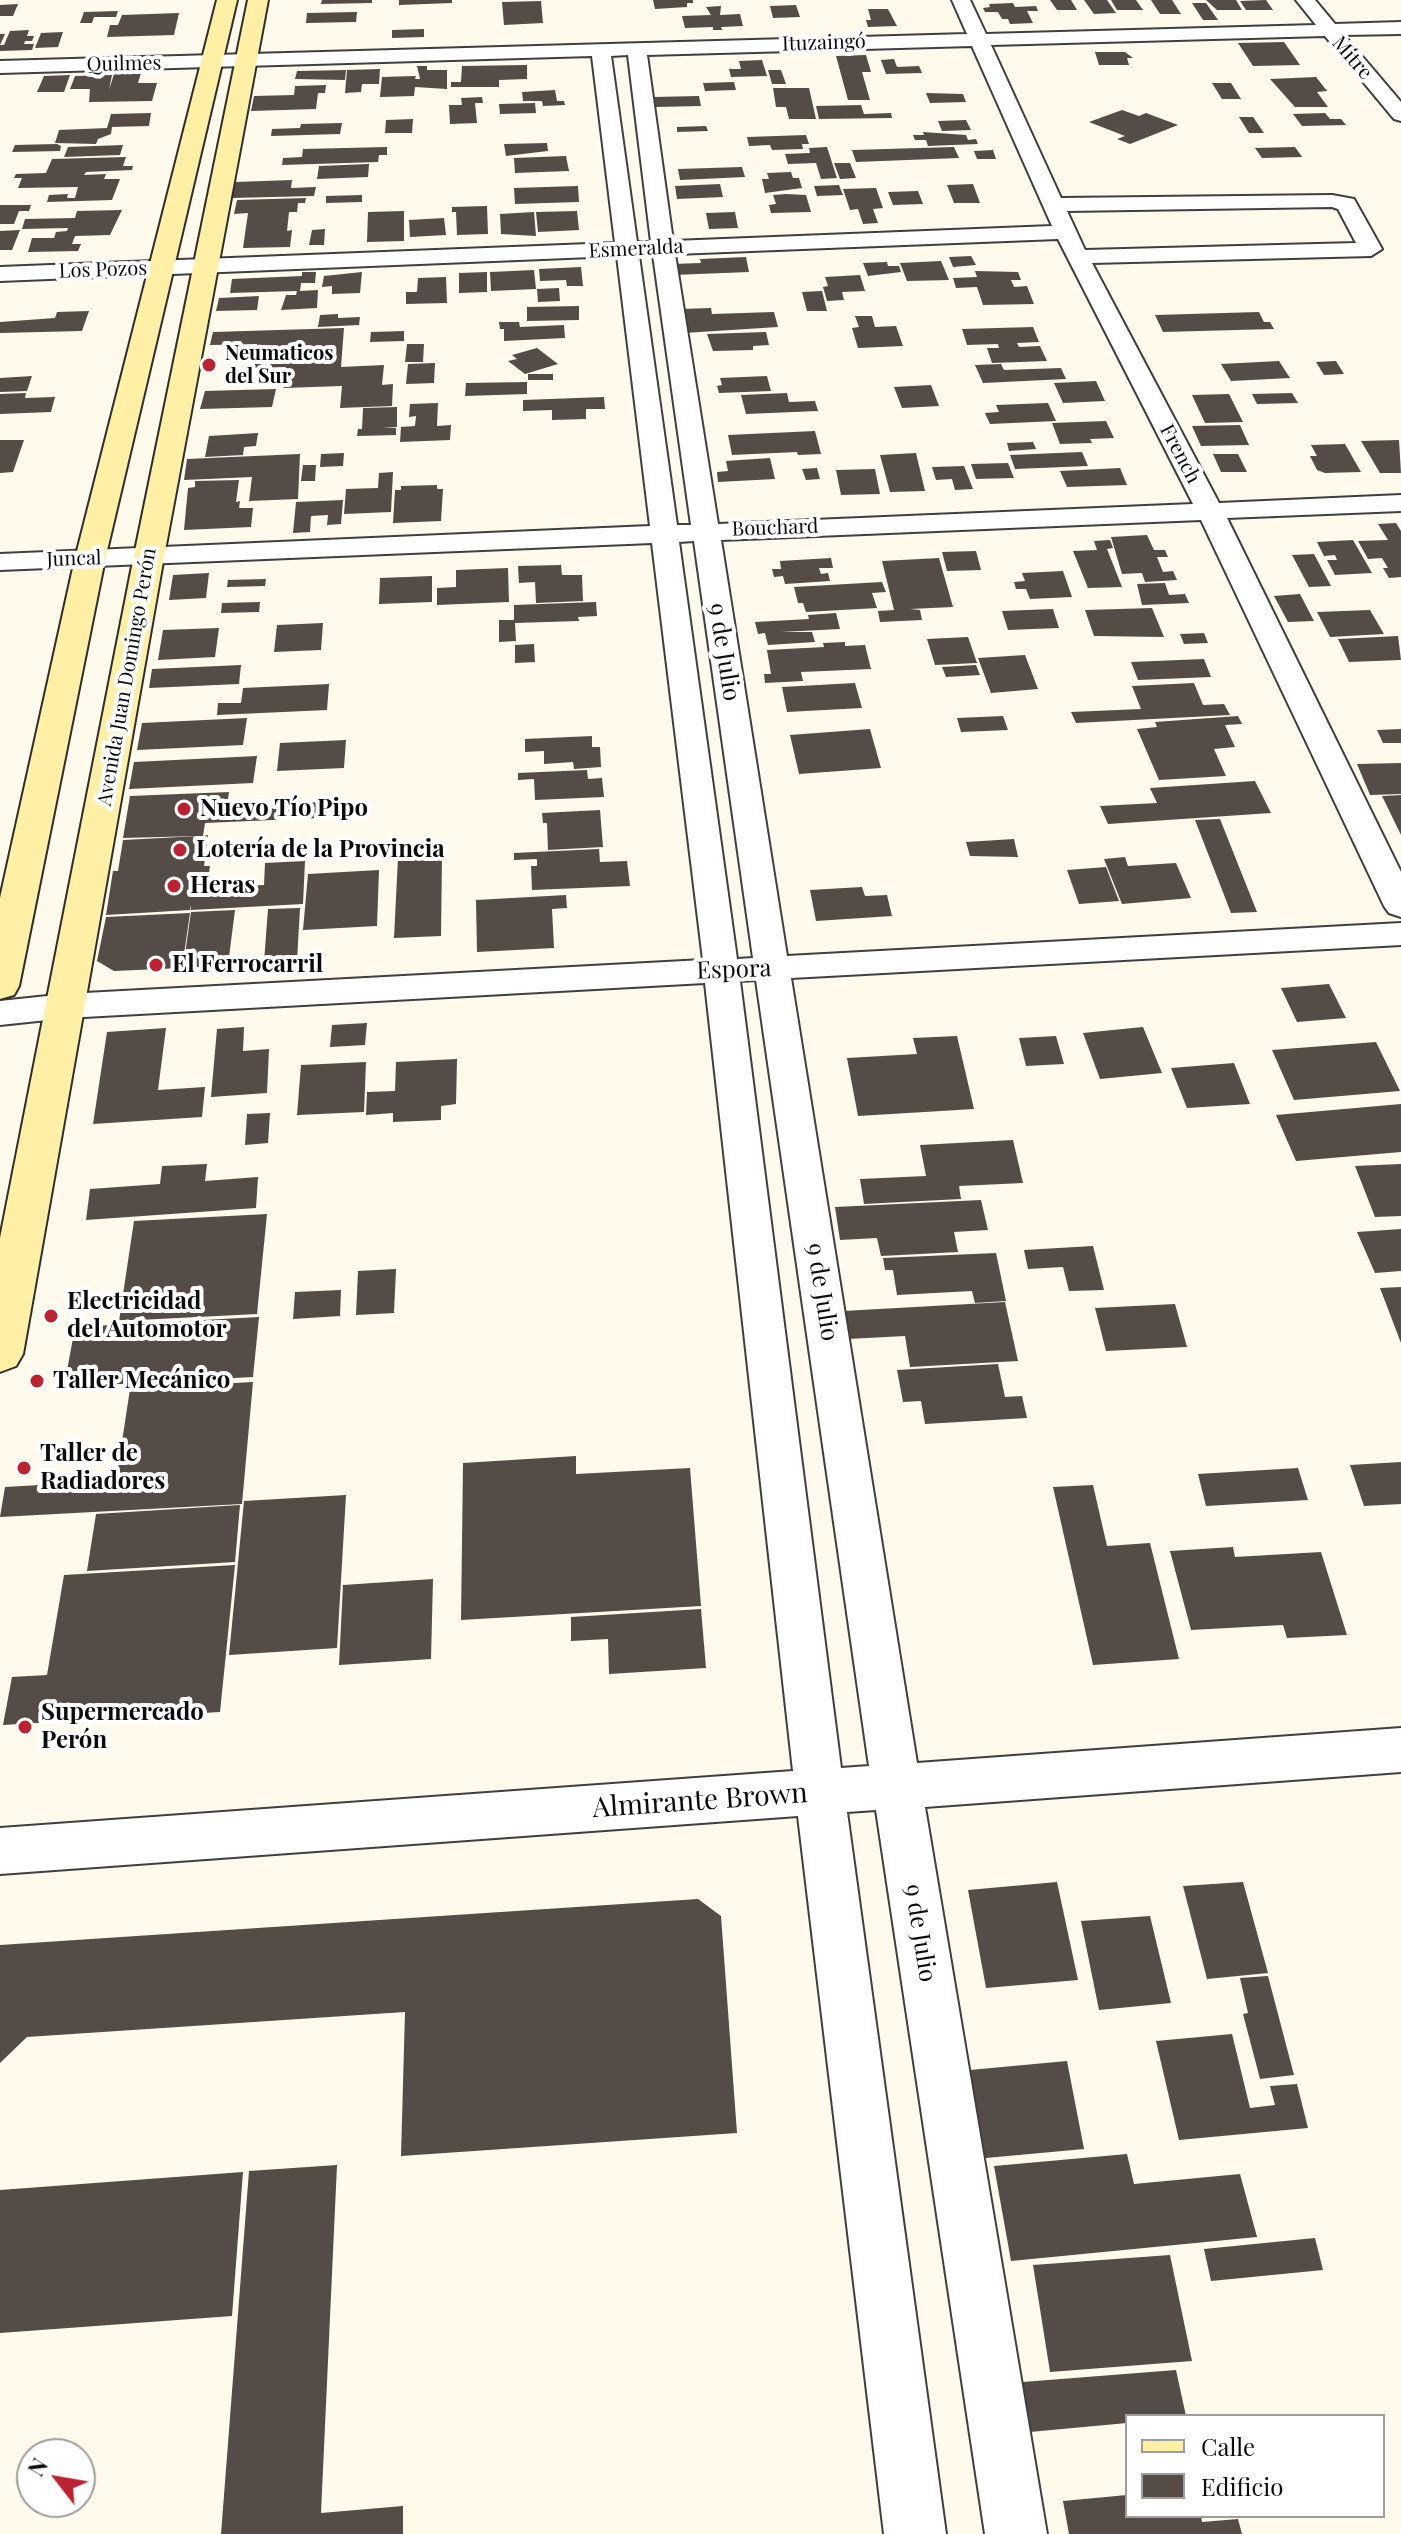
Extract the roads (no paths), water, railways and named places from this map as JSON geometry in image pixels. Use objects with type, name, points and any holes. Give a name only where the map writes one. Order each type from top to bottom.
[{"type":"main road","points":[[0,986],[90,559],[227,0]]},
{"type":"main road","name":"Avenida Juan Domingo Perón","points":[[0,1354],[149,556],[258,0]]},
{"type":"street","name":"French","points":[[961,0],[1077,257],[1210,511],[1401,906]]},
{"type":"street","name":"Mitre","points":[[1305,0],[1401,115]]},
{"type":"street","name":"Ituzaingó","points":[[248,60],[1401,28]]},
{"type":"street","name":"9 de Julio","points":[[637,49],[663,247],[772,969],[897,1788],[1016,2534]]},
{"type":"street","name":"9 de Julio","points":[[601,50],[721,969],[820,1792],[915,2534]]},
{"type":"street","name":"Quilmes","points":[[0,67],[248,60]]},
{"type":"street","points":[[1052,205],[1332,201],[1346,204],[1371,249],[1077,257]]},
{"type":"street","name":"Esmeralda","points":[[206,267],[1065,232]]},
{"type":"street","name":"Los Pozos","points":[[0,274],[206,267]]},
{"type":"street","name":"Bouchard","points":[[149,556],[706,530],[1401,503]]},
{"type":"street","name":"Juncal","points":[[0,562],[149,556]]},
{"type":"street","name":"Espora","points":[[0,1013],[66,1006],[721,969],[772,969],[1401,934]]},
{"type":"street","name":"Almirante Brown","points":[[0,1851],[1401,1750]]},
{"type":"place","name":"Neumaticos del Sur","points":[[209,365]]},
{"type":"place","name":"Nuevo Tío Pipo","points":[[184,809]]},
{"type":"place","name":"Lotería de la Provincia","points":[[180,850]]},
{"type":"place","name":"Heras","points":[[174,886]]},
{"type":"place","name":"El Ferrocarril","points":[[156,965]]},
{"type":"place","name":"Electricidad del Automotor","points":[[51,1316]]},
{"type":"place","name":"Taller Mecánico","points":[[37,1381]]},
{"type":"place","name":"Taller de Radiadores","points":[[24,1468]]},
{"type":"place","name":"Supermercado Perón","points":[[25,1727]]}]
